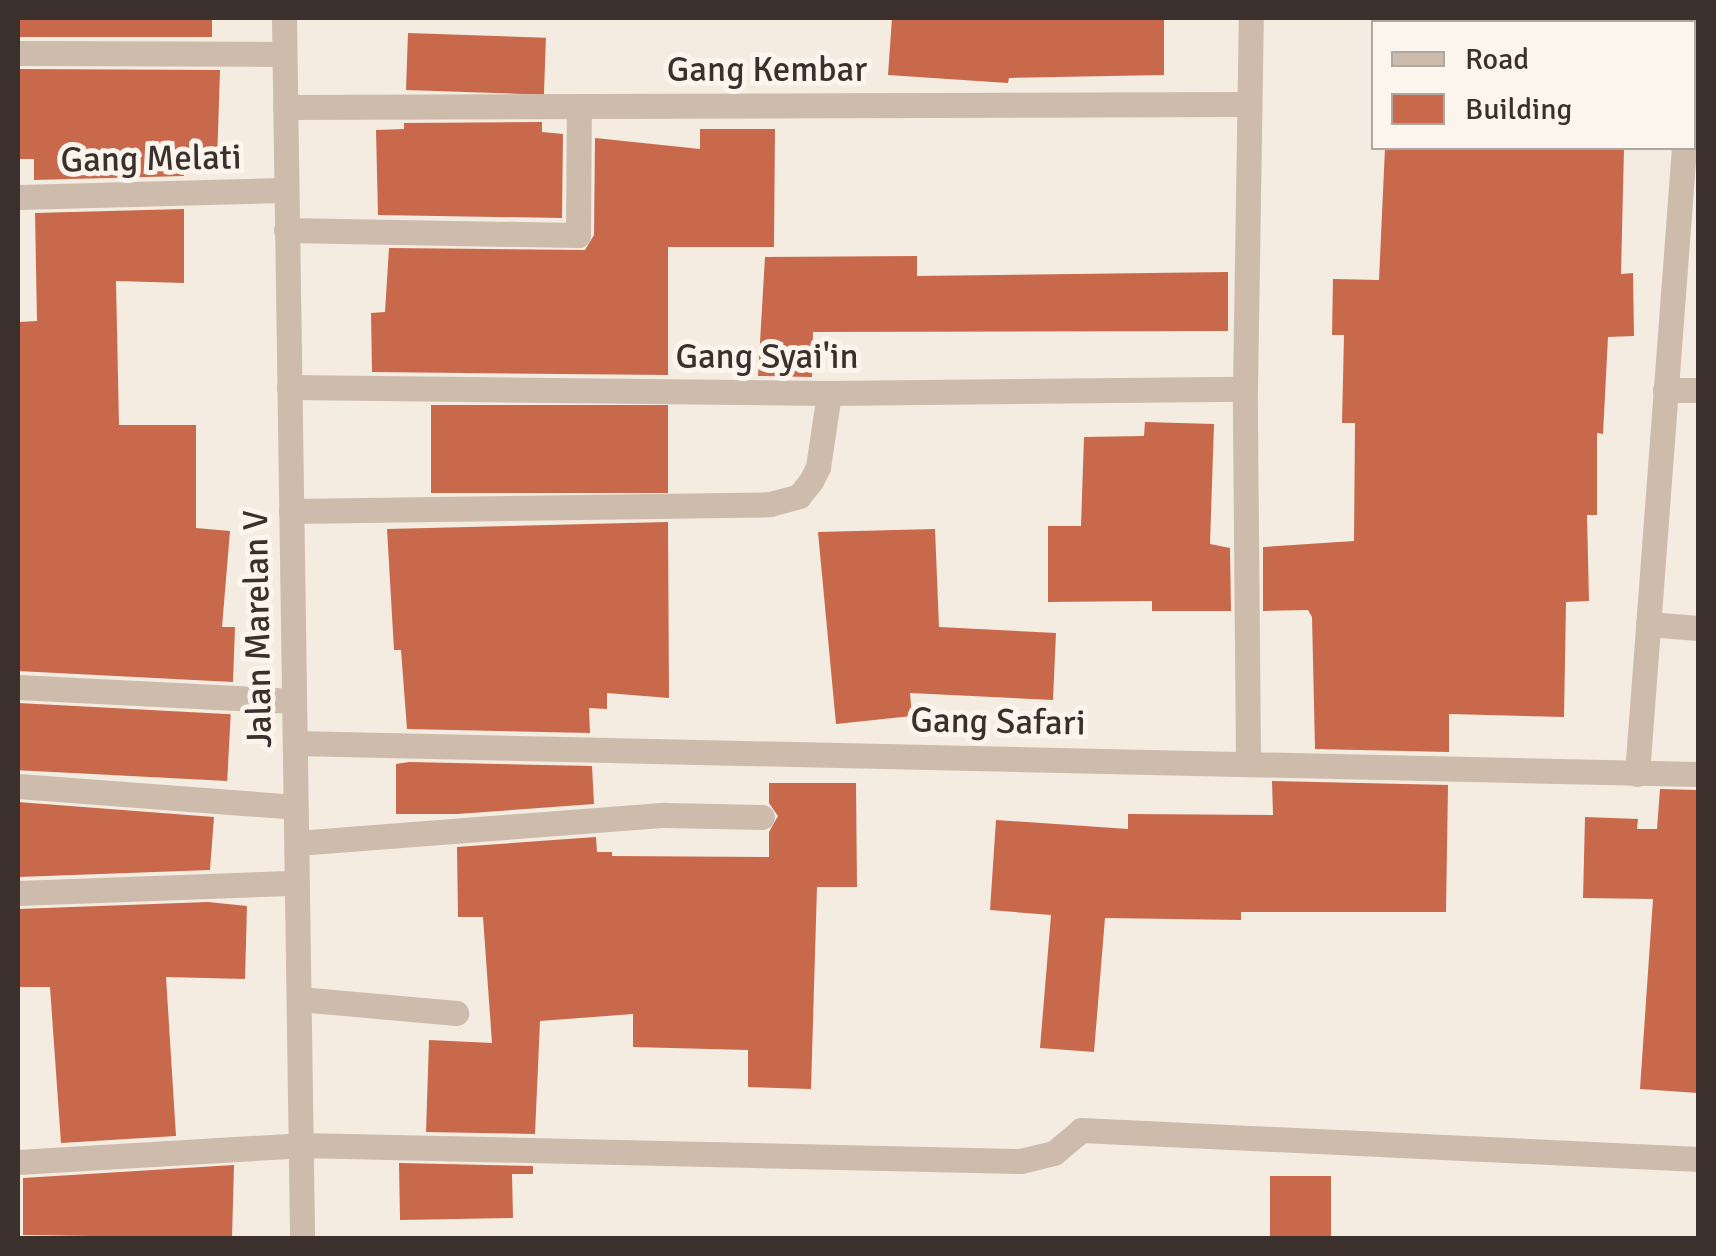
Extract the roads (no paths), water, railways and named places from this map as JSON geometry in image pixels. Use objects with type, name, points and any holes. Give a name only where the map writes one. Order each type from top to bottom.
[{"type":"street","name":"Jalan Marelan V","points":[[284,18],[302,1238]]},
{"type":"street","points":[[1248,762],[1245,389],[1251,18]]},
{"type":"street","points":[[18,54],[284,54]]},
{"type":"street","name":"Gang Kembar","points":[[285,108],[1249,104]]},
{"type":"street","points":[[286,230],[578,235],[579,106]]},
{"type":"street","points":[[1637,774],[1684,150]]},
{"type":"street","name":"Gang Melati","points":[[18,197],[286,190]]},
{"type":"street","name":"Gang Syai'in","points":[[289,388],[829,392],[1245,389]]},
{"type":"street","points":[[1666,390],[1698,390]]},
{"type":"street","points":[[291,512],[770,504],[798,496],[811,481],[818,467],[829,392]]},
{"type":"street","points":[[1648,624],[1698,628]]},
{"type":"street","points":[[18,687],[294,702]]},
{"type":"street","name":"Gang Safari","points":[[295,744],[1698,774]]},
{"type":"street","points":[[18,786],[296,806]]},
{"type":"street","points":[[297,844],[665,814],[762,817]]},
{"type":"street","points":[[18,893],[297,884]]},
{"type":"street","points":[[299,1000],[456,1013]]},
{"type":"street","points":[[18,1162],[301,1144],[1021,1162],[1054,1153],[1081,1130],[1698,1159]]}]
